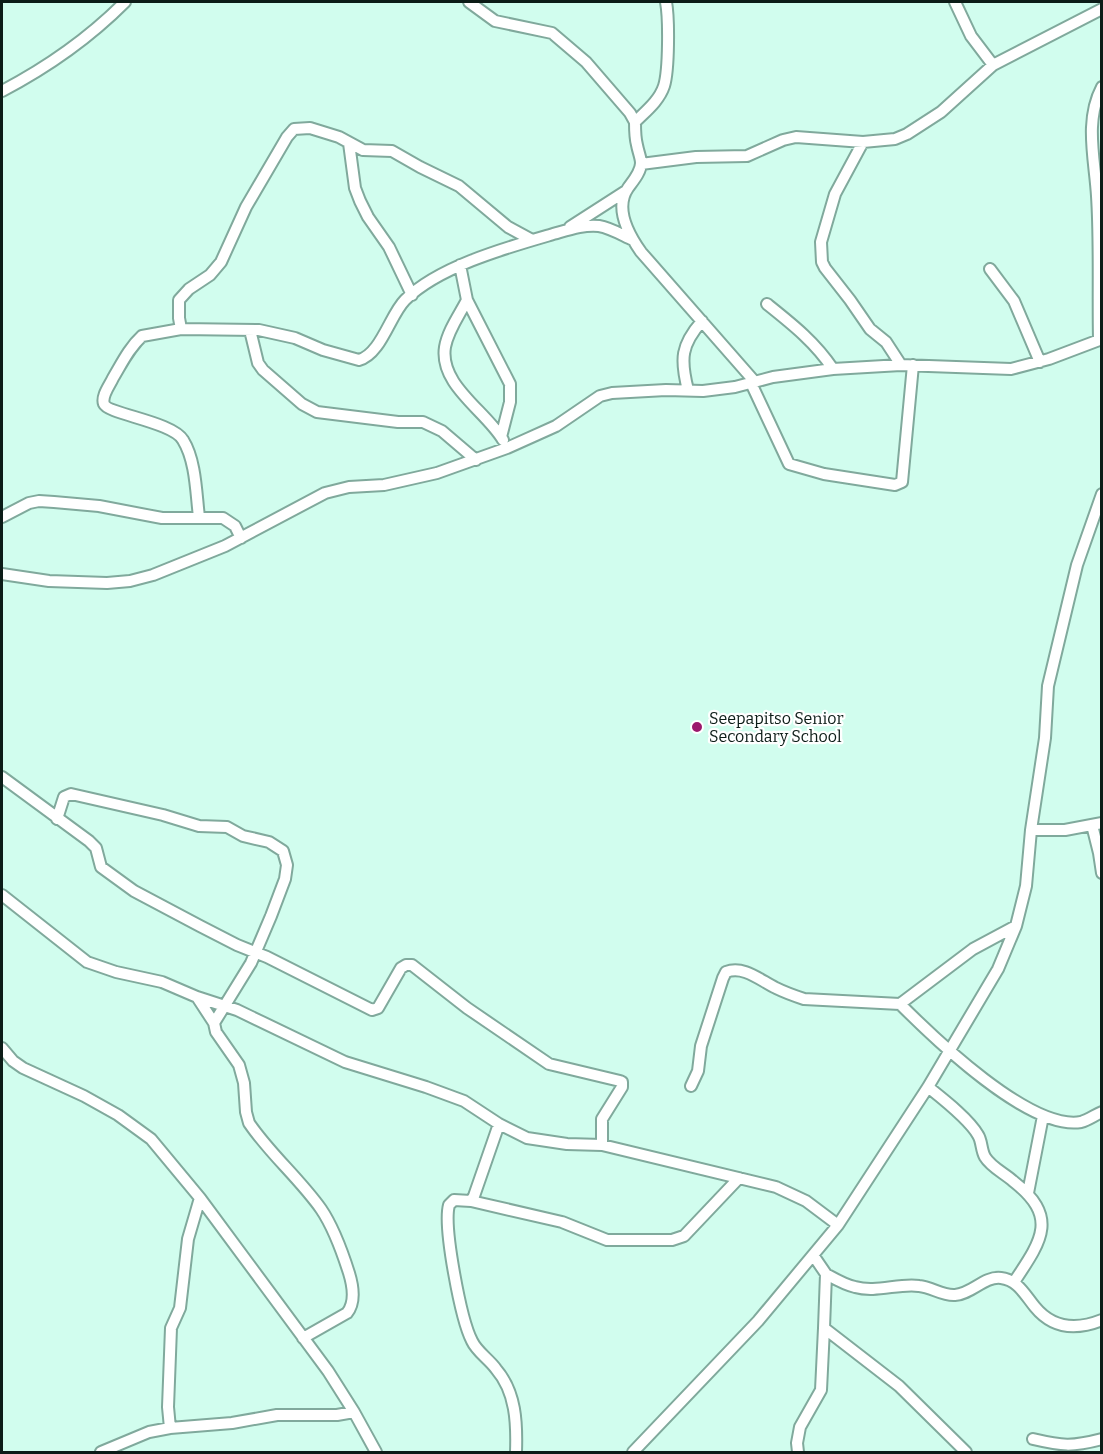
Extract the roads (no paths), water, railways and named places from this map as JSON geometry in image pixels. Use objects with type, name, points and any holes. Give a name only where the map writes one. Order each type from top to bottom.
[{"type":"street","points":[[2,91],[27,78],[92,33],[125,2]]},
{"type":"street","points":[[469,2],[495,21],[552,33],[586,62],[630,113],[635,122],[636,142],[641,164],[635,179],[626,191],[562,232]]},
{"type":"street","points":[[635,122],[656,102],[664,86],[668,28],[666,2]]},
{"type":"street","points":[[955,2],[971,36],[993,64]]},
{"type":"street","points":[[641,164],[696,157],[747,156],[783,140],[796,137],[863,142],[895,139],[919,128],[941,112],[993,64],[1098,7]]},
{"type":"street","points":[[2,574],[49,581],[118,583],[175,567],[241,538],[325,493],[349,487],[384,485],[437,473],[476,460],[556,426],[600,396],[612,393],[687,390],[703,392],[722,390],[773,377],[833,369],[901,364],[1011,369],[1041,362],[1100,339],[1097,196],[1092,152],[1092,126],[1094,106],[1101,87]]},
{"type":"street","points":[[181,329],[179,300],[221,262],[246,207],[294,129],[310,128],[339,137],[363,150],[392,151],[448,180],[508,226],[532,240]]},
{"type":"street","points":[[863,142],[835,194],[821,242],[822,262],[870,329],[885,342],[901,364]]},
{"type":"street","points":[[350,143],[355,188],[360,201],[389,247],[412,295]]},
{"type":"street","points":[[626,191],[623,217],[633,240],[753,382],[789,464],[824,474],[895,485],[902,482],[913,365]]},
{"type":"street","points":[[199,517],[195,477],[183,440],[172,431],[116,411],[104,404],[105,394],[126,356],[142,336],[159,331],[181,329],[259,330],[295,338],[323,350],[359,360],[368,355],[388,329],[402,303],[460,265],[532,240],[584,227],[599,226],[633,240]]},
{"type":"street","points":[[460,265],[467,300],[510,384],[510,402],[501,437]]},
{"type":"street","points":[[990,269],[1014,301],[1041,362]]},
{"type":"street","points":[[467,300],[445,346],[445,359],[457,387],[501,437],[507,448]]},
{"type":"street","points":[[767,304],[802,332],[823,354],[833,369]]},
{"type":"street","points":[[687,390],[683,371],[683,355],[690,335],[702,321]]},
{"type":"street","points":[[250,330],[258,363],[263,370],[311,409],[330,415],[398,422],[423,422],[441,431],[476,460]]},
{"type":"street","points":[[633,1452],[758,1321],[838,1225],[928,1088],[998,969],[1017,926],[1026,886],[1031,830],[1045,738],[1048,686],[1077,565],[1099,512],[1101,494]]},
{"type":"street","points":[[2,517],[29,503],[39,501],[99,506],[162,518],[223,518],[231,522],[241,538]]},
{"type":"street","points":[[2,777],[89,841],[96,848],[101,867],[111,876],[134,891],[200,926],[372,1010],[378,1008],[401,968],[412,965],[467,1008],[549,1064],[622,1082],[622,1087],[601,1122],[602,1144]]},
{"type":"street","points":[[57,819],[64,797],[71,794],[163,815],[199,826],[227,826],[243,836],[275,845],[283,850],[287,865],[285,879],[246,973],[214,1023]]},
{"type":"street","points":[[1031,830],[1065,830],[1097,824],[1101,873]]},
{"type":"street","points":[[2,895],[87,962],[116,972],[162,982],[197,997],[237,1010],[345,1062],[417,1083],[464,1101],[498,1124],[527,1138],[567,1144],[602,1144],[776,1187],[793,1193],[819,1209],[838,1225]]},
{"type":"street","points":[[691,1086],[698,1071],[701,1046],[723,978],[726,972],[732,969],[750,974],[777,989],[804,999],[900,1004],[973,949],[1017,926]]},
{"type":"street","points":[[197,997],[214,1023],[216,1032],[235,1058],[242,1074],[249,1123],[322,1211],[334,1234],[351,1280],[353,1296],[347,1313],[303,1338]]},
{"type":"street","points":[[900,1004],[921,1026],[995,1087],[1043,1116],[1081,1122],[1101,1112]]},
{"type":"street","points":[[2,1048],[13,1061],[23,1068],[77,1092],[118,1114],[151,1139],[200,1198],[303,1338],[354,1412],[376,1452]]},
{"type":"street","points":[[928,1088],[949,1104],[978,1135],[985,1156],[1028,1192],[1040,1209],[1041,1227],[1032,1256],[1014,1282]]},
{"type":"street","points":[[1028,1192],[1043,1116]]},
{"type":"street","points":[[471,1201],[498,1124]]},
{"type":"street","points":[[516,1452],[515,1412],[508,1388],[496,1369],[470,1339],[456,1283],[449,1233],[447,1208],[452,1200],[471,1201],[562,1222],[607,1240],[672,1240],[684,1236],[740,1178]]},
{"type":"street","points":[[170,1428],[168,1407],[171,1328],[180,1308],[188,1239],[200,1198]]},
{"type":"street","points":[[813,1255],[826,1274],[855,1288],[918,1286],[946,1295],[956,1295],[1000,1278],[1014,1282],[1046,1317],[1067,1326],[1079,1327],[1101,1320]]},
{"type":"street","points":[[798,1452],[800,1427],[821,1390],[826,1274]]},
{"type":"street","points":[[824,1328],[899,1386],[966,1452]]},
{"type":"street","points":[[101,1452],[149,1432],[170,1428],[232,1423],[277,1414],[337,1415],[354,1412]]},
{"type":"street","points":[[1033,1439],[1068,1446],[1101,1439]]},
{"type":"place","name":"Seepapitso Senior Secondary School","points":[[697,727]]}]
